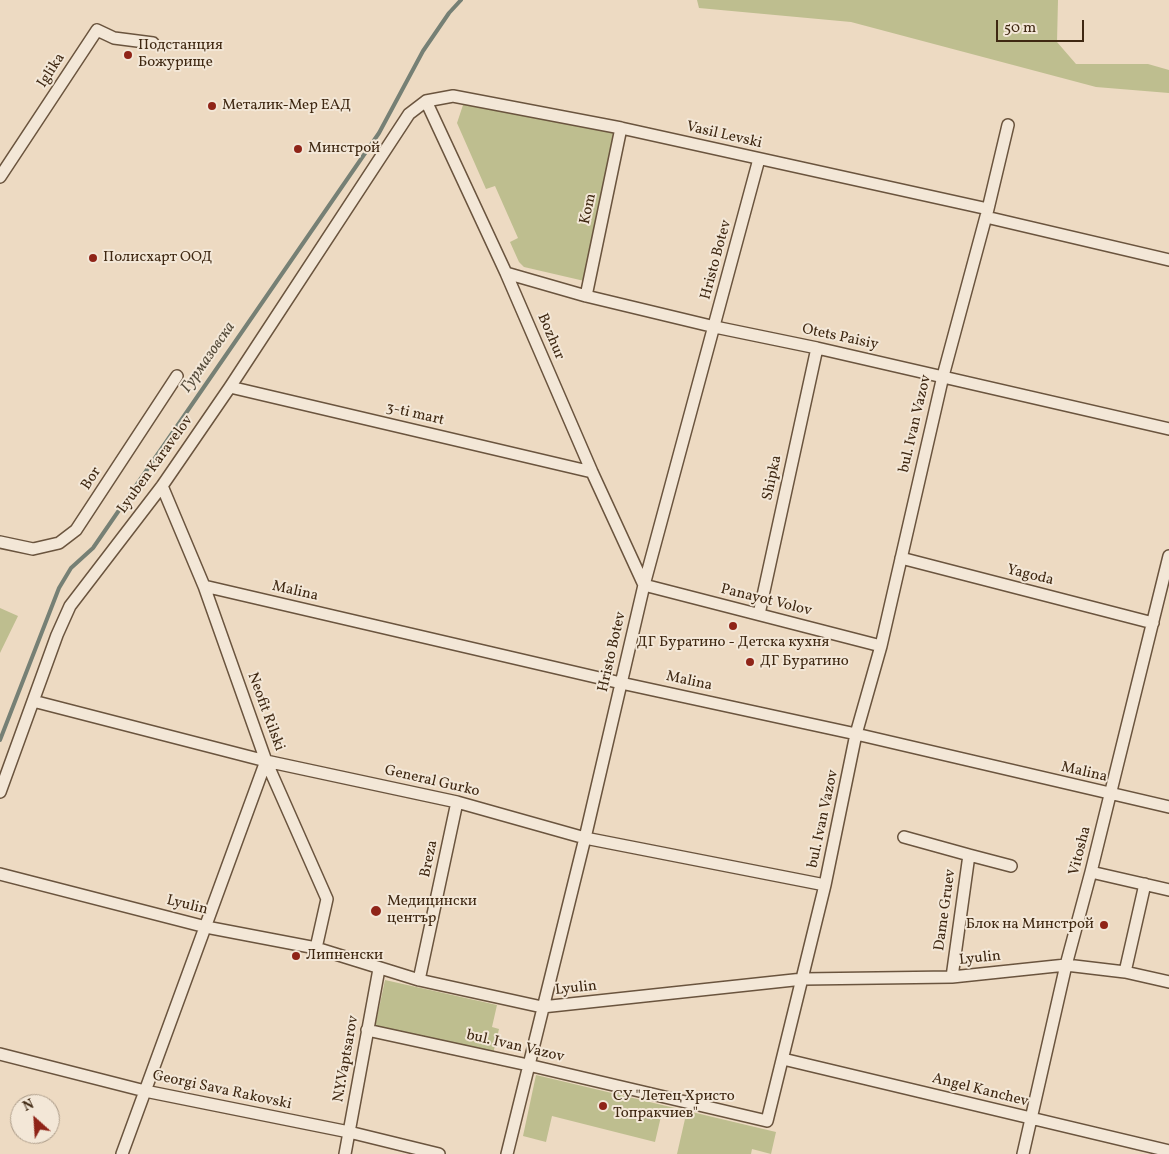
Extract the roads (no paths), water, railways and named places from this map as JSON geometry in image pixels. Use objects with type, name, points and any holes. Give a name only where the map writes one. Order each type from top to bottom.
[{"type":"street","name":"Iglika","points":[[0,177],[97,30],[114,38],[154,42]]},
{"type":"street","name":"Vasil Levski","points":[[426,101],[453,96],[621,128],[987,213],[1169,260]]},
{"type":"street","name":"Bozhur","points":[[426,101],[506,273],[592,472],[644,585]]},
{"type":"street","name":"Lyuben Karavelov","points":[[0,792],[57,634],[70,606],[162,486],[230,387],[409,114],[426,101]]},
{"type":"street","name":"bul. Ivan Vazov","points":[[367,1030],[528,1065],[767,1121],[784,1059],[825,885],[856,734],[881,646],[943,376],[987,213],[1008,125]]},
{"type":"street","name":"Kom","points":[[586,296],[621,128]]},
{"type":"street","name":"Hristo Botev","points":[[507,1154],[585,838],[644,585],[759,159]]},
{"type":"street","name":"Otets Paisiy","points":[[506,273],[586,296],[714,328],[817,348],[1169,428]]},
{"type":"street","name":"Shipka","points":[[759,614],[817,348]]},
{"type":"street","name":"Bor","points":[[0,542],[33,549],[58,543],[76,530],[177,376]]},
{"type":"street","name":"3-ti mart","points":[[230,387],[592,472]]},
{"type":"street","name":"Neofit Rilski","points":[[162,486],[204,586],[266,761],[327,899],[316,948]]},
{"type":"street","name":"Vitosha","points":[[1023,1154],[1066,965],[1091,872],[1169,556]]},
{"type":"street","name":"Yagoda","points":[[900,558],[1153,623]]},
{"type":"street","name":"Panayot Volov","points":[[644,585],[881,646]]},
{"type":"street","name":"Malina","points":[[204,586],[1169,807]]},
{"type":"street","name":"General Gurko","points":[[33,701],[266,761],[457,802],[585,838],[825,885]]},
{"type":"street","points":[[122,1154],[266,761]]},
{"type":"street","name":"Breza","points":[[419,980],[457,802]]},
{"type":"street","name":"Dame Gruev","points":[[904,837],[969,855],[952,977]]},
{"type":"street","points":[[969,855],[1011,866]]},
{"type":"street","points":[[1091,872],[1169,890]]},
{"type":"street","name":"Lyulin","points":[[0,874],[206,927],[316,948],[419,980],[542,1007],[803,979],[952,977],[1066,965],[1125,972],[1169,982]]},
{"type":"street","points":[[1125,972],[1145,884]]},
{"type":"street","name":"N.Y.Vaptsarov","points":[[345,1154],[379,969]]},
{"type":"street","name":"Georgi Sava Rakovski","points":[[0,1054],[145,1091],[348,1132],[439,1154]]},
{"type":"street","name":"Angel Kanchev","points":[[784,1059],[1169,1151]]},
{"type":"waterway","name":"Гурмазовска","points":[[0,740],[59,588],[71,568],[93,548],[379,133],[423,51],[449,13],[461,0]]},
{"type":"place","name":"Подстанция Божурище","points":[[128,55]]},
{"type":"place","name":"Металик-Мер ЕАД","points":[[212,106]]},
{"type":"place","name":"Минстрой","points":[[298,149]]},
{"type":"place","name":"Полисхарт ООД","points":[[93,258]]},
{"type":"place","name":"ДГ Буратино - Детска кухня","points":[[733,626]]},
{"type":"place","name":"ДГ Буратино","points":[[750,662]]},
{"type":"place","name":"Медицински център","points":[[376,911]]},
{"type":"place","name":"Блок на Минстрой","points":[[1104,925]]},
{"type":"place","name":"Липненски","points":[[296,956]]},
{"type":"place","name":"СУ \"Летец Христо Топракчиев\"","points":[[603,1106]]}]
